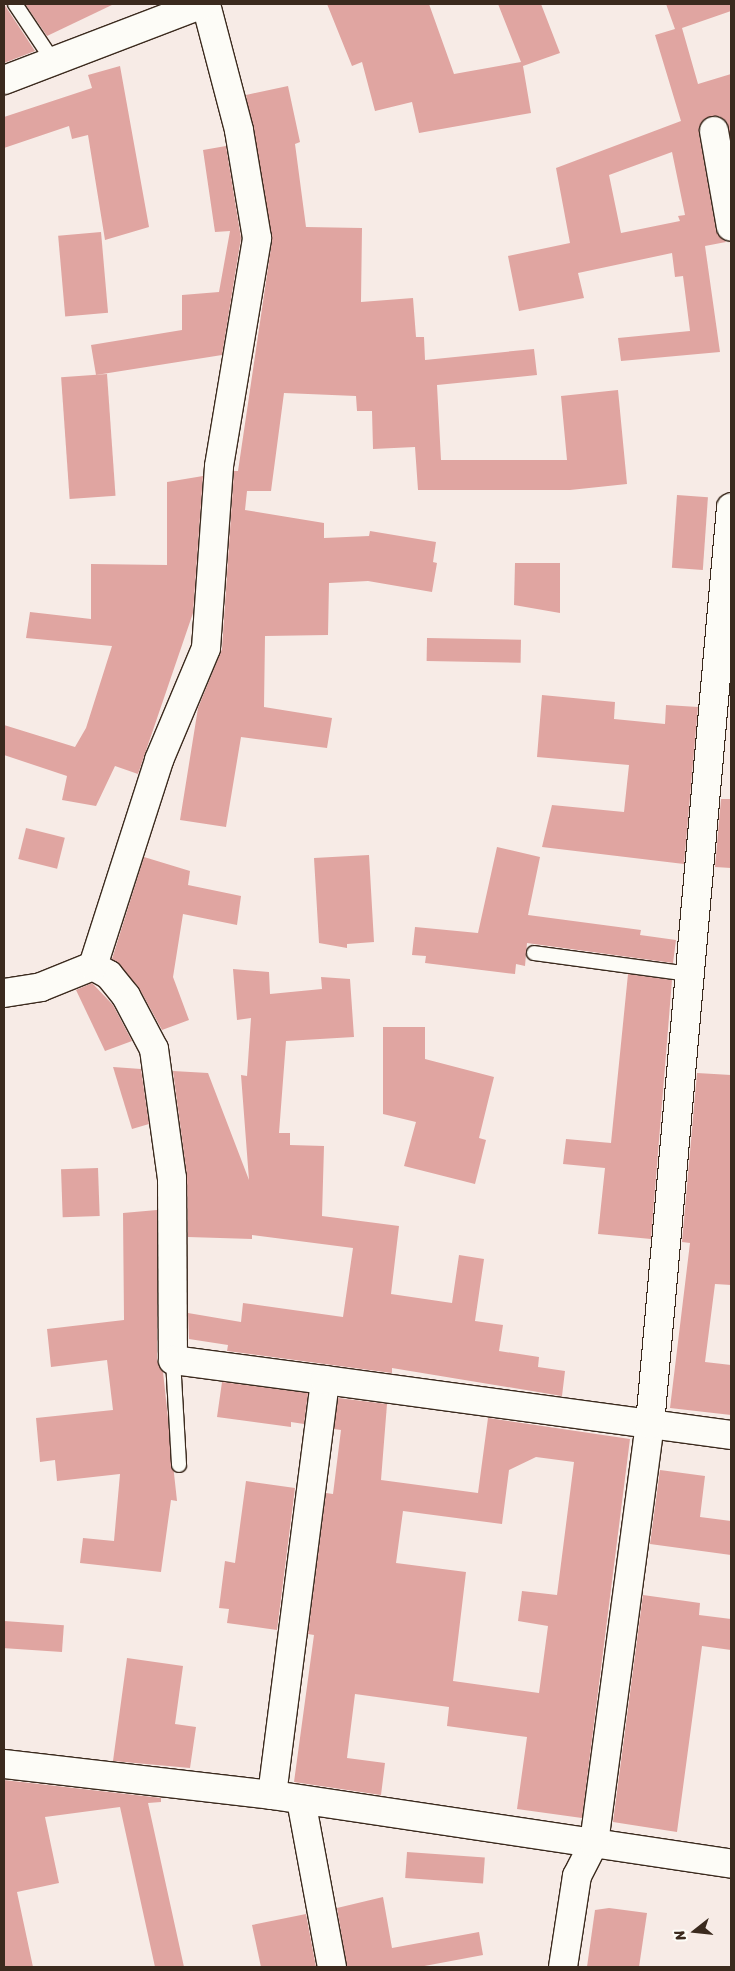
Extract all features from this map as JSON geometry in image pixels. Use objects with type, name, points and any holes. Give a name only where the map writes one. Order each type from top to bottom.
[{"type":"street","points":[[4,80],[204,4],[239,130],[257,238],[219,466],[206,648],[159,760],[93,966]]},
{"type":"street","points":[[714,131],[731,227]]},
{"type":"street","points":[[563,1967],[577,1876],[594,1843],[650,1424],[731,508]]},
{"type":"street","points":[[4,993],[41,987],[93,966]]},
{"type":"street","points":[[93,966],[109,975],[126,996],[154,1049],[172,1178],[173,1360],[731,1436]]},
{"type":"street","points":[[272,1795],[325,1380]]},
{"type":"street","points":[[4,1764],[272,1795],[731,1864]]},
{"type":"street","points":[[301,1800],[332,1967]]},
{"type":"lane","points":[[15,4],[53,61]]},
{"type":"lane","points":[[534,953],[690,974]]},
{"type":"lane","points":[[173,1360],[180,1465]]},
{"type":"building","points":[[4,4],[35,51],[4,63]]},
{"type":"building","points":[[25,4],[114,4],[47,36]]},
{"type":"building","points":[[327,4],[429,4],[454,74],[521,62],[498,4],[541,4],[560,53],[523,66],[531,113],[419,133],[412,102],[375,111],[362,62],[352,66]]},
{"type":"building","points":[[666,4],[731,4],[731,11],[682,28],[698,84],[731,74],[731,139],[726,121],[719,116],[704,119],[699,133],[716,230],[726,242],[705,246],[720,352],[621,361],[618,338],[690,331],[683,276],[675,277],[672,253],[578,273],[584,298],[519,311],[508,256],[570,243],[556,168],[681,121],[655,35],[675,29]],"holes":[[[672,152],[685,215],[678,216],[680,221],[621,233],[609,175]]]},
{"type":"building","points":[[120,66],[149,227],[105,240],[88,135],[72,139],[69,126],[4,148],[4,117],[92,88],[88,75]]},
{"type":"building","points":[[288,86],[300,142],[295,144],[306,227],[362,228],[361,302],[413,298],[416,337],[424,337],[425,360],[534,349],[537,375],[437,385],[441,460],[567,460],[561,396],[618,390],[627,484],[570,490],[418,490],[415,447],[373,449],[372,411],[357,411],[356,396],[284,393],[271,491],[247,491],[245,510],[324,523],[324,538],[369,536],[370,531],[436,542],[433,562],[437,563],[432,592],[368,581],[329,583],[328,635],[265,636],[264,707],[332,718],[327,748],[241,737],[226,827],[180,820],[198,708],[222,649],[234,471],[238,471],[272,241],[246,95]]},
{"type":"building","points":[[226,146],[241,238],[222,355],[96,375],[91,345],[182,330],[182,295],[219,292],[230,231],[215,232],[203,150]]},
{"type":"building","points":[[101,232],[108,313],[65,316],[58,236]]},
{"type":"building","points":[[107,374],[116,496],[70,499],[61,377]]},
{"type":"building","points":[[203,476],[193,613],[138,774],[115,766],[96,806],[62,800],[67,776],[4,755],[4,725],[75,747],[86,728],[112,646],[26,638],[30,612],[91,619],[91,564],[167,565],[167,482]]},
{"type":"building","points":[[677,495],[708,497],[703,570],[672,568]]},
{"type":"building","points":[[515,563],[560,563],[560,613],[514,605]]},
{"type":"building","points":[[427,638],[521,640],[521,663],[427,661]]},
{"type":"building","points":[[542,695],[615,702],[614,719],[665,724],[666,705],[698,707],[684,864],[542,847],[552,805],[624,812],[629,765],[537,757]]},
{"type":"building","points":[[721,799],[731,799],[731,868],[715,867]]},
{"type":"building","points":[[26,828],[65,838],[57,869],[18,859]]},
{"type":"building","points":[[497,847],[540,857],[528,915],[641,930],[640,935],[676,940],[673,963],[527,943],[525,966],[516,964],[515,974],[425,963],[426,956],[412,955],[415,927],[478,933]]},
{"type":"building","points":[[369,855],[374,942],[347,944],[347,948],[319,943],[314,858]]},
{"type":"building","points":[[144,857],[190,871],[188,885],[241,896],[237,925],[183,914],[173,977],[189,1020],[162,1030],[138,986],[112,959]]},
{"type":"building","points":[[233,969],[269,972],[270,994],[322,989],[321,977],[350,979],[354,1037],[286,1041],[279,1133],[290,1133],[290,1145],[324,1146],[322,1216],[399,1226],[391,1294],[452,1303],[459,1255],[484,1259],[475,1321],[503,1325],[499,1351],[539,1357],[538,1367],[565,1371],[562,1396],[392,1368],[392,1373],[227,1351],[228,1345],[189,1339],[188,1313],[241,1322],[243,1303],[343,1317],[353,1248],[252,1235],[252,1239],[188,1237],[187,1176],[173,1071],[208,1073],[249,1180],[241,1075],[247,1076],[251,1018],[237,1020]]},
{"type":"building","points":[[628,974],[672,980],[651,1239],[598,1234],[605,1168],[563,1164],[566,1139],[611,1143]]},
{"type":"building","points":[[92,983],[113,1005],[132,1041],[105,1051],[76,990]]},
{"type":"building","points":[[383,1027],[425,1027],[425,1059],[494,1077],[479,1138],[486,1140],[475,1184],[404,1166],[416,1122],[383,1114]]},
{"type":"building","points":[[113,1067],[141,1069],[149,1124],[132,1129]]},
{"type":"building","points":[[697,1073],[731,1075],[731,1285],[715,1284],[705,1362],[731,1365],[731,1415],[670,1408],[690,1243],[682,1242]]},
{"type":"building","points":[[98,1168],[100,1216],[63,1217],[61,1169]]},
{"type":"building","points":[[157,1210],[157,1360],[163,1372],[177,1501],[171,1500],[161,1572],[80,1563],[83,1538],[114,1541],[120,1474],[57,1481],[55,1460],[40,1462],[36,1418],[113,1410],[107,1360],[51,1367],[47,1329],[124,1320],[123,1213]]},
{"type":"building","points":[[222,1382],[308,1393],[304,1424],[291,1422],[291,1427],[217,1417]]},
{"type":"building","points":[[338,1398],[387,1404],[381,1480],[478,1493],[488,1418],[630,1439],[582,1818],[517,1809],[527,1737],[447,1726],[449,1707],[355,1694],[347,1758],[385,1763],[381,1795],[294,1782],[314,1635],[308,1634],[326,1493],[333,1494],[341,1430],[334,1429]],"holes":[[[536,1457],[574,1462],[557,1595],[522,1591],[518,1621],[548,1626],[539,1693],[453,1681],[466,1572],[396,1563],[403,1511],[502,1524],[509,1470]]]},
{"type":"building","points":[[660,1470],[705,1476],[700,1517],[731,1521],[731,1555],[650,1544]]},
{"type":"building","points":[[246,1481],[295,1488],[277,1630],[227,1623],[229,1609],[219,1608],[225,1561],[235,1563]]},
{"type":"building","points":[[643,1595],[700,1603],[699,1615],[731,1619],[731,1650],[702,1646],[677,1832],[613,1822]]},
{"type":"building","points":[[4,1621],[64,1625],[62,1652],[4,1648]]},
{"type":"building","points":[[127,1658],[183,1666],[175,1724],[196,1727],[190,1768],[113,1761]]},
{"type":"building","points":[[4,1780],[161,1798],[161,1802],[148,1803],[184,1967],[155,1967],[120,1807],[45,1817],[59,1883],[17,1892],[33,1967],[4,1967]]},
{"type":"building","points":[[407,1852],[485,1857],[483,1883],[405,1878]]},
{"type":"building","points":[[383,1897],[392,1948],[479,1932],[483,1955],[419,1967],[347,1967],[337,1908]]},
{"type":"building","points":[[609,1908],[647,1913],[639,1967],[587,1967],[595,1910]]},
{"type":"building","points":[[306,1914],[316,1967],[261,1967],[252,1925]]}]
